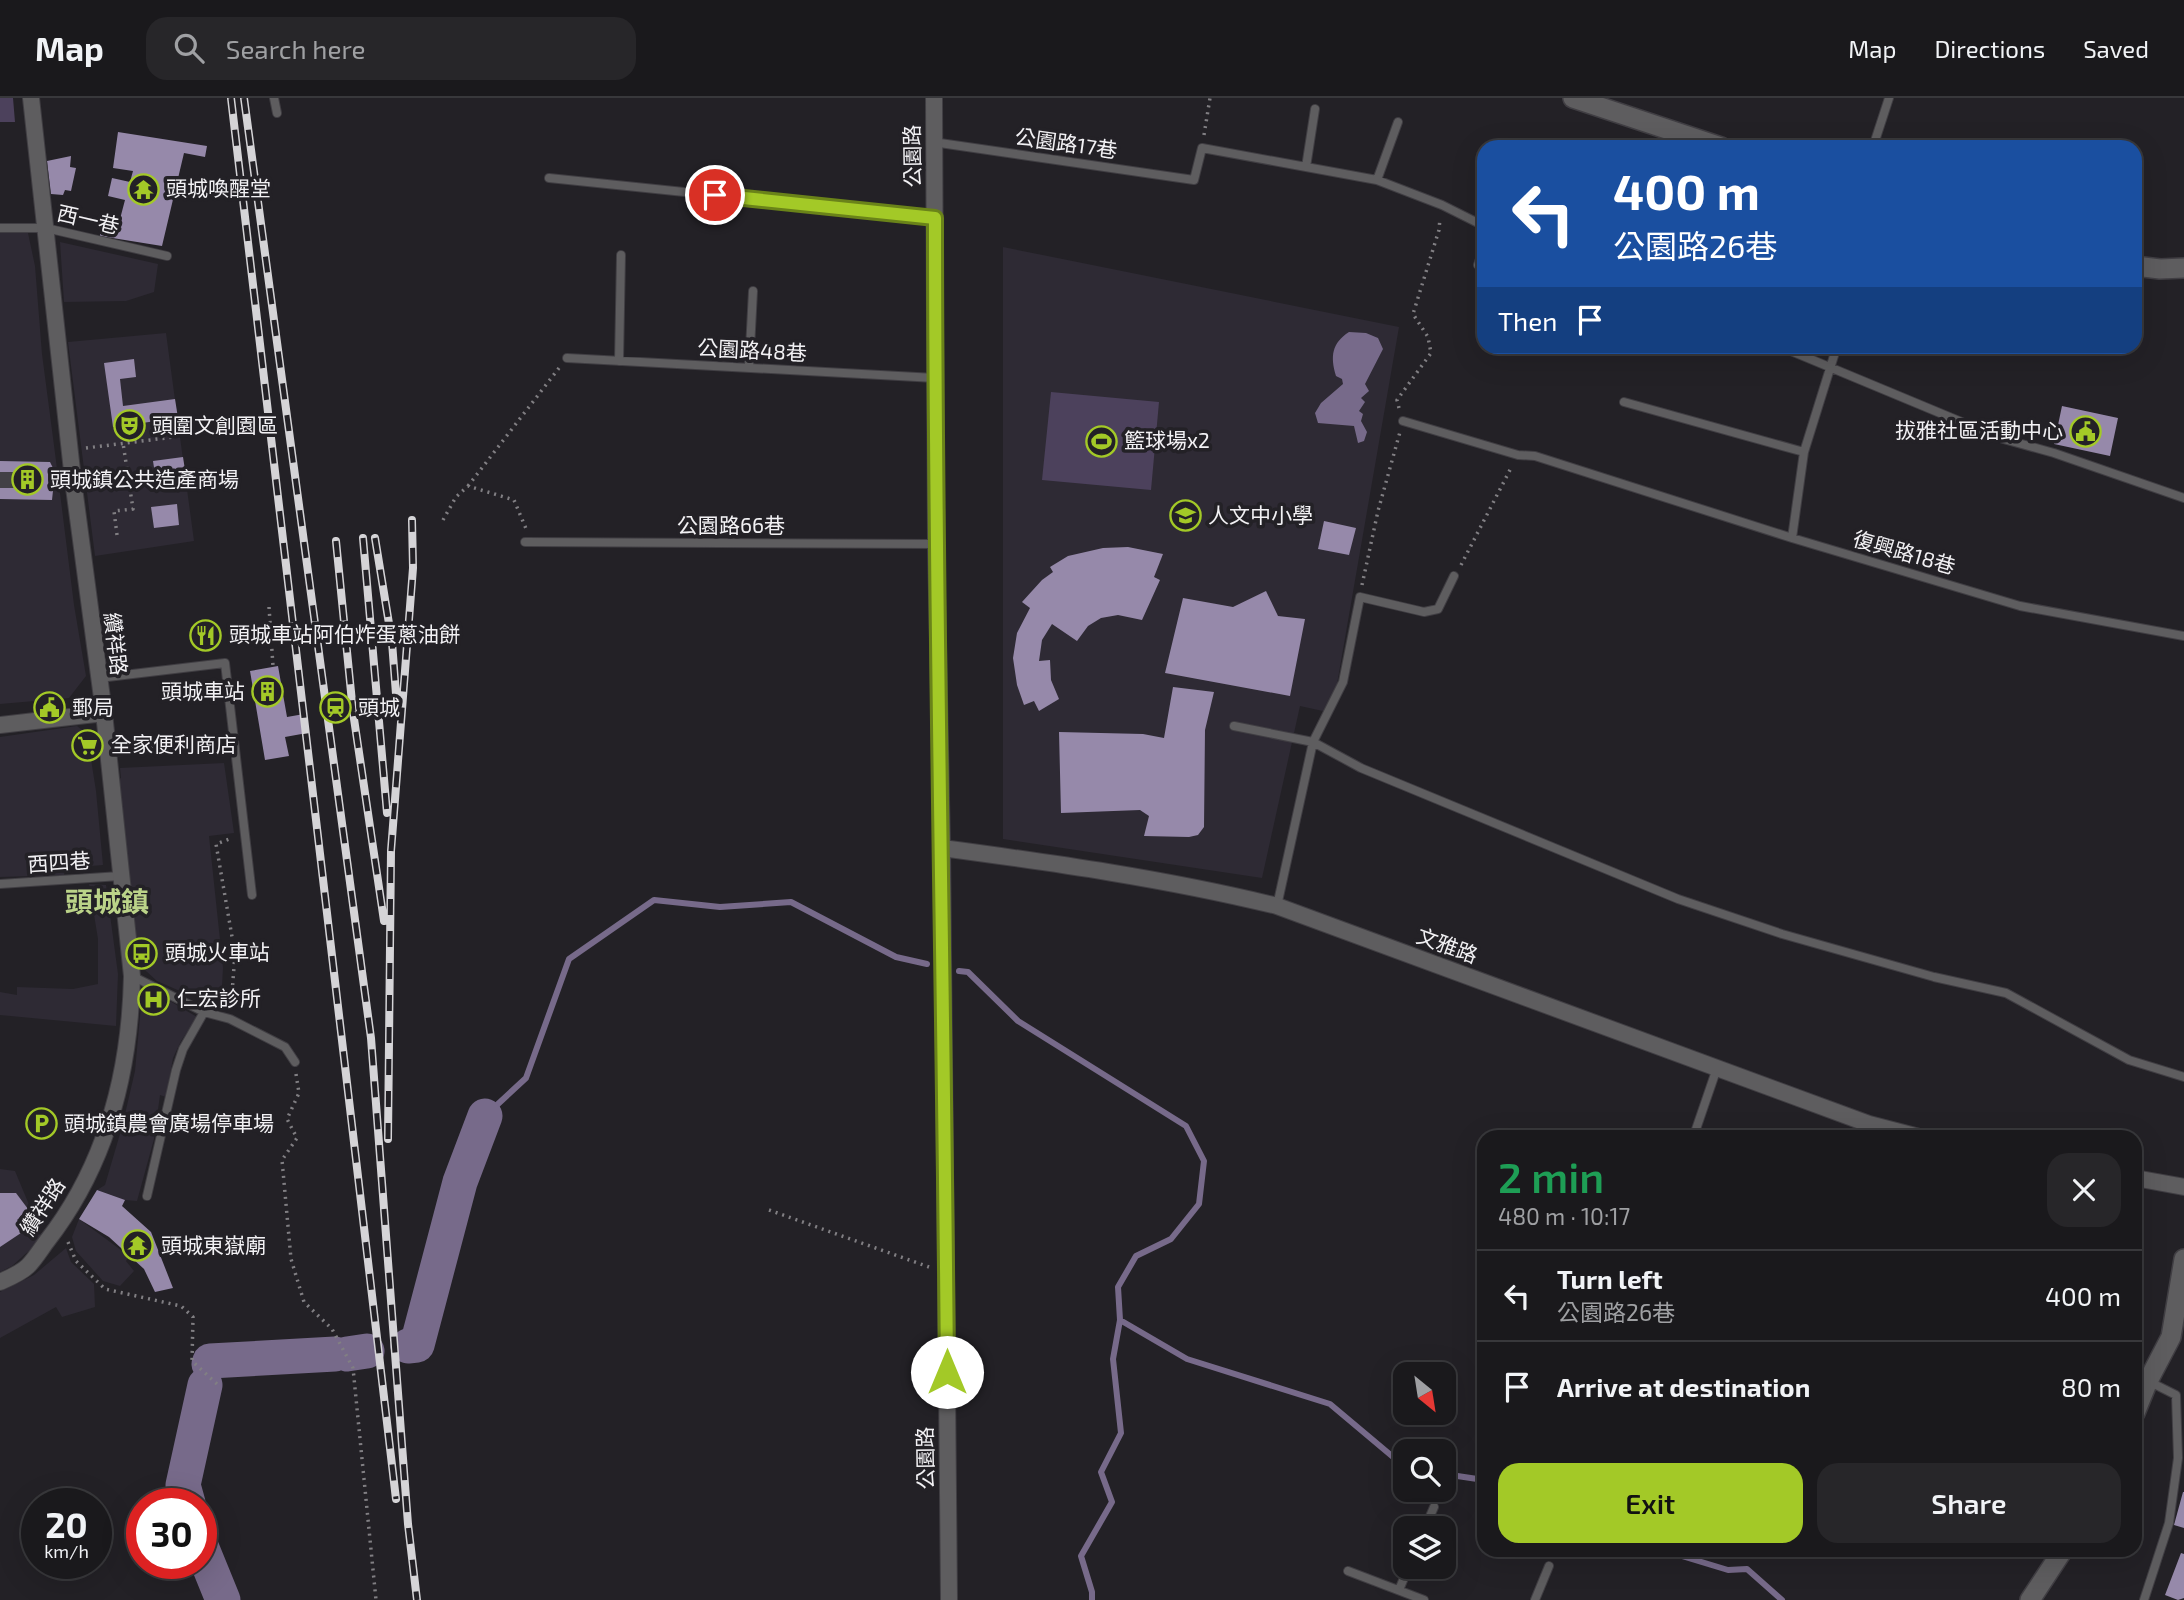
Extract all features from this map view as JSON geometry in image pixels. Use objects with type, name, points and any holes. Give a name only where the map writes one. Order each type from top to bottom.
[{"type":"street","name":"纘祥路","points":[[0,1282],[27,1268],[61,1224],[97,1157],[120,1089],[132,976],[104,713],[67,480],[70,451],[31,98]]},
{"type":"street","name":"公園路","points":[[934,98],[936,544],[942,848],[949,1600]]},
{"type":"street","points":[[1573,98],[1700,140]]},
{"type":"street","points":[[2142,268],[2184,268]]},
{"type":"street","points":[[0,725],[104,713]]},
{"type":"street","name":"文雅路","points":[[942,848],[1051,863],[1230,894],[1277,906],[1717,1068],[1865,1130]]},
{"type":"street","points":[[2142,1179],[2184,1187]]},
{"type":"street","points":[[2142,1396],[2171,1337],[2184,1259]]},
{"type":"street","points":[[2030,1600],[2058,1557]]},
{"type":"lane","points":[[274,98],[277,113]]},
{"type":"lane","points":[[1875,140],[1889,98]]},
{"type":"lane","points":[[1306,167],[1315,109]]},
{"type":"lane","points":[[1377,180],[1398,122]]},
{"type":"lane","name":"公園路17巷","points":[[933,142],[1194,180],[1202,148]]},
{"type":"lane","points":[[1202,148],[1377,180],[1442,205],[1477,222]]},
{"type":"lane","points":[[550,178],[935,218]]},
{"type":"lane","name":"西一巷","points":[[0,228],[46,228],[167,256]]},
{"type":"lane","points":[[619,361],[621,254]]},
{"type":"lane","points":[[749,368],[752,291]]},
{"type":"lane","points":[[1798,354],[2000,438],[2054,453],[2184,498]]},
{"type":"lane","points":[[1792,538],[1804,453],[1834,354]]},
{"type":"lane","name":"公園路48巷","points":[[566,358],[935,378]]},
{"type":"lane","points":[[1624,402],[1804,453]]},
{"type":"lane","name":"復興路18巷","points":[[1403,421],[1518,455],[1535,456],[1792,538],[2020,606],[2184,636]]},
{"type":"lane","name":"公園路66巷","points":[[525,542],[936,544]]},
{"type":"lane","points":[[1277,906],[1313,742],[1343,682],[1360,597],[1424,612],[1438,609],[1454,576]]},
{"type":"lane","points":[[98,678],[225,663],[252,895]]},
{"type":"lane","points":[[1234,726],[1313,742],[1362,768],[1678,899],[1794,938],[1934,977],[2006,993],[2129,1060],[2184,1077]]},
{"type":"lane","points":[[107,753],[233,738]]},
{"type":"lane","name":"西四巷","points":[[0,884],[120,876]]},
{"type":"lane","points":[[132,976],[204,1012],[230,1018],[285,1047],[295,1062]]},
{"type":"lane","points":[[147,1196],[176,1070],[183,1049],[204,1012]]},
{"type":"lane","points":[[1696,1130],[1717,1068]]},
{"type":"lane","points":[[2148,1381],[2176,1395],[2184,1407]]},
{"type":"lane","points":[[2144,1600],[2169,1523],[2178,1458],[2176,1395]]},
{"type":"lane","points":[[1430,1516],[1434,1507]]},
{"type":"lane","points":[[1535,1600],[1549,1566]]},
{"type":"lane","points":[[1348,1572],[1424,1600]]},
{"type":"lane","points":[[1399,1590],[1404,1579]]},
{"type":"path","points":[[1202,148],[1210,98]]},
{"type":"path","points":[[1360,597],[1378,511],[1403,421],[1397,400],[1431,353],[1428,337],[1413,314],[1439,230],[1442,205]]},
{"type":"path","points":[[443,520],[456,498],[566,358]]},
{"type":"path","points":[[70,451],[174,437]]},
{"type":"path","points":[[117,534],[114,510],[133,509],[123,443]]},
{"type":"path","points":[[1454,576],[1518,455]]},
{"type":"path","points":[[468,486],[514,500],[528,529],[525,542]]},
{"type":"path","points":[[269,607],[273,666]]},
{"type":"path","points":[[230,1018],[235,954],[216,844],[245,836]]},
{"type":"path","points":[[295,1062],[299,1093],[287,1119],[298,1138],[282,1160],[291,1259],[304,1302],[332,1329],[353,1368],[376,1600]]},
{"type":"path","points":[[769,1210],[946,1273]]},
{"type":"path","points":[[61,1224],[76,1261],[105,1289],[181,1306],[193,1317],[192,1361],[217,1384]]},
{"type":"shaded area","points":[[0,98],[13,98],[15,122],[0,122]]},
{"type":"shaded area","points":[[0,232],[28,233],[35,266],[42,354],[74,605],[86,676],[69,698],[0,704]]},
{"type":"shaded area","points":[[60,242],[158,264],[154,292],[126,301],[64,302]]},
{"type":"shaded area","name":"人文中小學","points":[[1003,247],[1399,327],[1332,713],[1300,706],[1262,878],[1003,839]]},
{"type":"shaded area","points":[[1349,332],[1366,333],[1378,338],[1383,349],[1365,384],[1369,391],[1361,398],[1365,402],[1359,411],[1363,414],[1361,421],[1367,432],[1364,441],[1358,443],[1354,426],[1318,423],[1315,413],[1321,403],[1343,384],[1342,379],[1336,376],[1333,356],[1336,345]]},
{"type":"shaded area","name":"頭圍文創園區","points":[[166,333],[194,541],[95,556],[68,342]]},
{"type":"shaded area","name":"籃球場x2","points":[[1051,392],[1159,402],[1151,490],[1042,480]]},
{"type":"shaded area","points":[[77,726],[87,734],[103,865],[66,868],[64,875],[0,877],[0,737]]},
{"type":"shaded area","points":[[224,763],[234,833],[209,836],[223,968],[221,1004],[189,995],[157,981],[138,959],[118,779],[121,778],[120,768]]},
{"type":"shaded area","points":[[89,884],[106,885],[118,974],[116,1026],[0,1015],[0,992],[17,995],[17,987],[73,989],[98,984],[98,939]]},
{"type":"shaded area","points":[[142,995],[163,997],[197,1017],[173,1058],[166,1097],[160,1095],[154,1139],[137,1201],[125,1200],[97,1190],[105,1185],[135,1071]]},
{"type":"shaded area","points":[[0,1169],[15,1171],[40,1231],[41,1240],[12,1266],[0,1272]]},
{"type":"shaded area","points":[[79,1219],[129,1256],[126,1261],[134,1271],[120,1286],[103,1281],[76,1251],[72,1237]]},
{"type":"shaded area","points":[[66,1248],[71,1262],[94,1284],[95,1307],[62,1317],[56,1307],[0,1338],[0,1292],[34,1275]]},
{"type":"building","name":"頭城喚醒堂","points":[[118,132],[207,146],[205,157],[184,153],[162,246],[100,236],[101,215],[120,219],[125,200],[108,196],[112,178],[130,182],[133,171],[113,168]]},
{"type":"building","points":[[71,156],[70,167],[76,168],[71,191],[65,190],[63,195],[51,194],[47,161]]},
{"type":"building","points":[[134,359],[136,377],[120,379],[123,406],[175,399],[178,418],[113,427],[104,363]]},
{"type":"building","name":"拔雅社區活動中心","points":[[2062,406],[2118,418],[2110,456],[2054,444]]},
{"type":"building","points":[[183,457],[187,483],[157,487],[153,461]]},
{"type":"building","name":"頭城鎮公共造產商場","points":[[0,461],[50,462],[55,472],[52,500],[0,499]]},
{"type":"building","points":[[177,504],[179,525],[154,528],[151,507]]},
{"type":"building","points":[[1324,521],[1356,528],[1349,555],[1318,549]]},
{"type":"building","points":[[1128,547],[1163,554],[1154,577],[1160,580],[1142,620],[1118,615],[1101,618],[1088,626],[1077,641],[1052,624],[1042,640],[1039,661],[1050,660],[1051,680],[1059,699],[1039,711],[1034,701],[1024,705],[1017,685],[1013,658],[1017,633],[1030,608],[1022,602],[1053,572],[1050,567],[1068,556],[1103,548]]},
{"type":"building","points":[[1266,591],[1278,616],[1305,619],[1290,696],[1165,673],[1183,598],[1233,607]]},
{"type":"building","name":"頭城車站","points":[[278,666],[287,717],[304,714],[307,733],[285,737],[289,756],[265,760],[250,671]]},
{"type":"building","points":[[1173,687],[1214,692],[1205,730],[1204,827],[1198,835],[1144,836],[1149,816],[1140,810],[1061,813],[1059,732],[1143,734],[1164,738]]},
{"type":"building","name":"頭城東嶽廟","points":[[97,1190],[125,1200],[122,1206],[151,1232],[173,1288],[155,1292],[144,1269],[109,1237],[79,1219]]},
{"type":"building","points":[[0,1193],[16,1193],[28,1209],[17,1220],[24,1231],[0,1247]]},
{"type":"building","points":[[2184,1492],[2184,1528],[2174,1525]]},
{"type":"building","points":[[2181,1553],[2184,1554],[2184,1598],[2178,1600],[2165,1595]]},
{"type":"waterway","points":[[485,1116],[526,1078],[569,959],[654,900],[720,907],[791,902],[896,957],[927,964]]},
{"type":"waterway","points":[[959,971],[968,972],[1018,1021],[1186,1126],[1204,1161],[1199,1204],[1171,1239],[1136,1256],[1118,1287],[1120,1320],[1187,1359],[1330,1404],[1393,1457]]},
{"type":"waterway","points":[[408,1346],[417,1345],[460,1182],[485,1116]]},
{"type":"waterway","points":[[1092,1600],[1081,1556],[1112,1502],[1101,1472],[1121,1433],[1113,1359],[1120,1320]]},
{"type":"waterway","points":[[347,1354],[367,1351]]},
{"type":"waterway","points":[[209,1364],[210,1361],[335,1354]]},
{"type":"waterway","points":[[184,1488],[205,1385]]},
{"type":"waterway","points":[[1456,1476],[1477,1479]]},
{"type":"waterway","points":[[1685,1557],[1728,1570],[1747,1569],[1782,1600]]},
{"type":"waterway","points":[[214,1579],[223,1600]]},
{"type":"tunnel","points":[[0,480],[60,480]]},
{"type":"railway","points":[[231,98],[396,1499]]},
{"type":"railway","points":[[244,98],[371,1038],[408,1524],[417,1600]]},
{"type":"railway","points":[[388,1139],[391,851],[413,568],[412,520]]},
{"type":"railway","points":[[363,538],[387,813]]},
{"type":"railway","points":[[375,538],[392,642],[396,694]]},
{"type":"railway","points":[[336,541],[353,712],[384,921]]},
{"type":"place","name":"頭城喚醒堂","points":[[143,189]]},
{"type":"place","name":"頭圍文創園區","points":[[129,426]]},
{"type":"place","name":"拔雅社區活動中心","points":[[2086,431]]},
{"type":"place","name":"籃球場x2","points":[[1101,441]]},
{"type":"place","name":"頭城鎮公共造產商場","points":[[27,480]]},
{"type":"place","name":"人文中小學","points":[[1185,516]]},
{"type":"place","name":"頭城車站阿伯炸蛋蔥油餅","points":[[206,635]]},
{"type":"place","name":"頭城車站","points":[[268,692]]},
{"type":"place","name":"郵局","points":[[49,708]]},
{"type":"place","name":"頭城","points":[[335,708]]},
{"type":"place","name":"全家便利商店","points":[[88,745]]},
{"type":"place","name":"頭城火車站","points":[[142,953]]},
{"type":"place","name":"仁宏診所","points":[[154,999]]},
{"type":"place","name":"頭城鎮農會廣場停車場","points":[[41,1124]]},
{"type":"place","name":"頭城東嶽廟","points":[[138,1246]]},
{"type":"district","name":"頭城鎮","points":[[107,902]]},
{"type":"route","points":[[715,195],[935,218],[936,544],[947,1372]]}]
